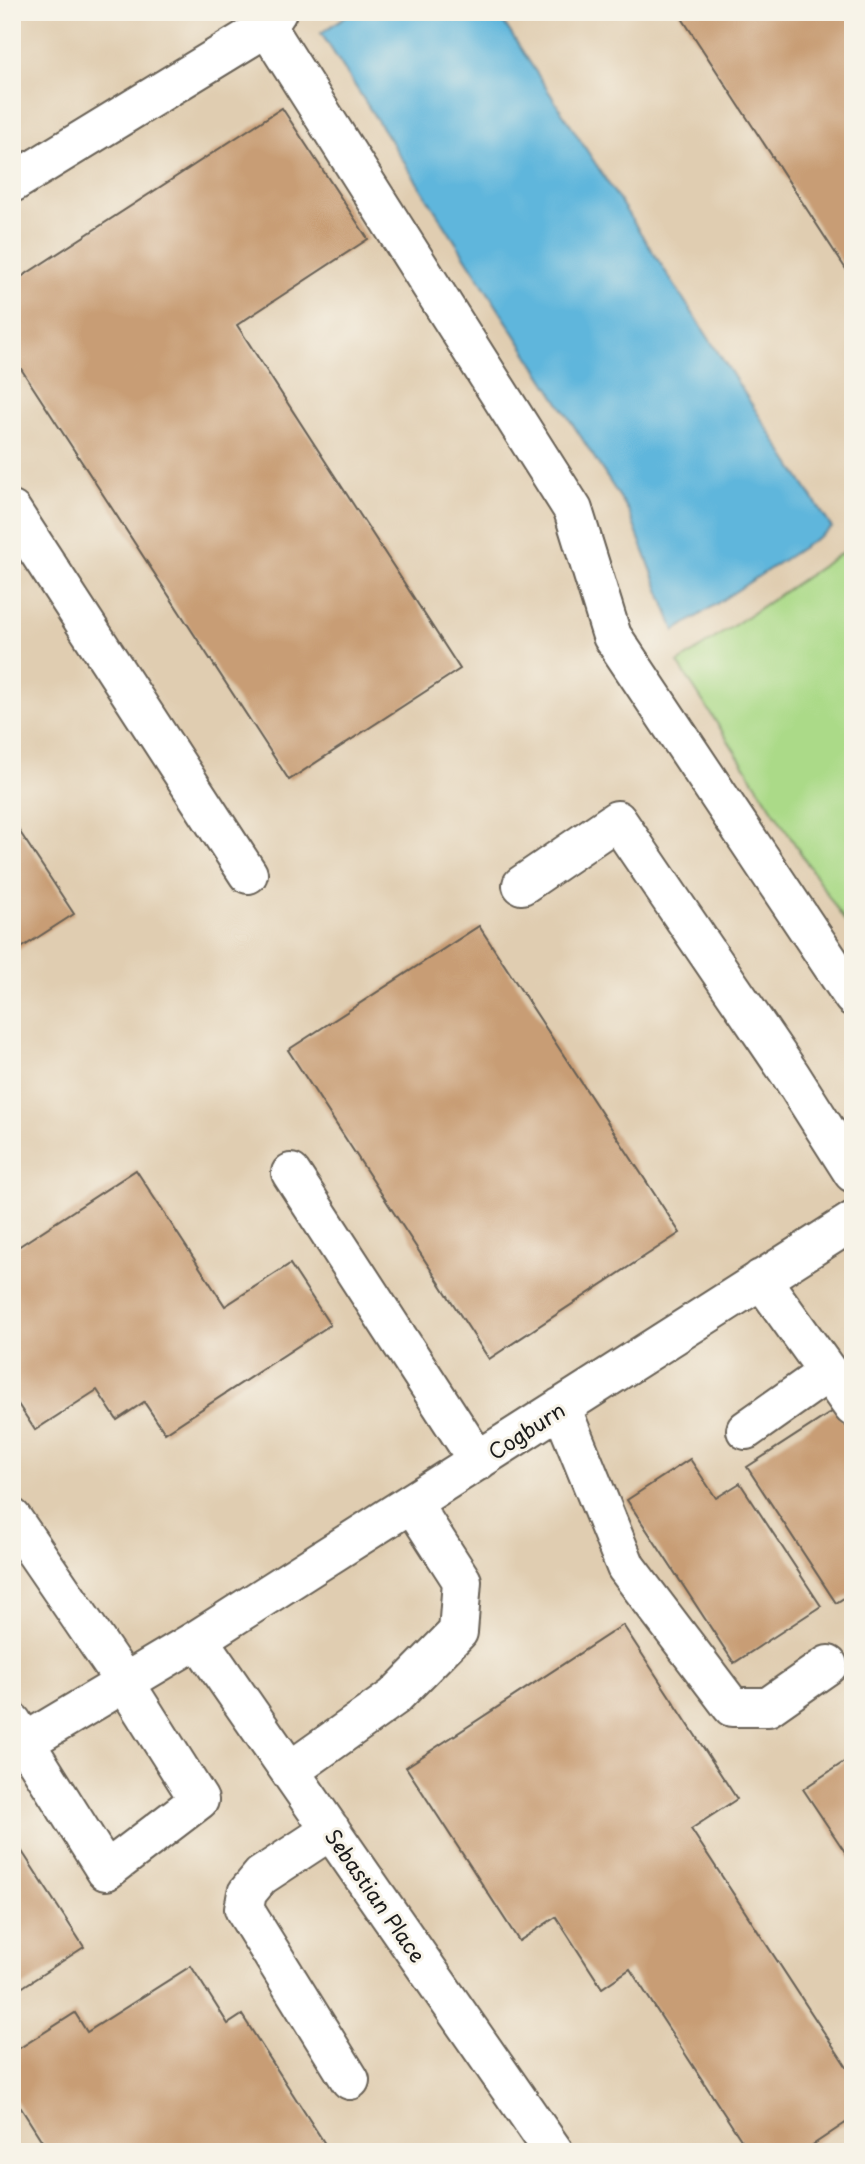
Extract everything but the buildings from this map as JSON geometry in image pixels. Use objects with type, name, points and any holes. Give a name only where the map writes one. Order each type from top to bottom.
[{"type":"street","points":[[12,183],[272,19],[573,510],[612,636],[853,997]]},
{"type":"street","points":[[12,511],[248,874]]},
{"type":"street","points":[[522,885],[617,820],[790,1074],[853,1173]]},
{"type":"street","points":[[291,1173],[478,1461]]},
{"type":"street","name":"Cogburn","points":[[17,1738],[125,1683],[198,1639],[853,1221]]},
{"type":"street","points":[[761,1279],[853,1407]]},
{"type":"street","points":[[746,1430],[828,1372]]},
{"type":"street","points":[[561,1407],[626,1567],[732,1707],[768,1707],[828,1665]]},
{"type":"street","points":[[290,1771],[394,1697],[458,1632],[462,1581],[412,1503]]},
{"type":"street","points":[[12,1518],[125,1683],[199,1800],[106,1871],[17,1738]]},
{"type":"street","name":"Sebastian Place","points":[[198,1639],[554,2152]]},
{"type":"street","points":[[331,1830],[261,1876],[247,1893],[244,1909],[350,2080]]},
{"type":"shaded area","points":[[12,12],[853,12],[853,2152],[12,2152]]},
{"type":"green space","points":[[846,550],[853,560],[853,934],[678,663]]},
{"type":"water","points":[[352,12],[497,12],[832,528],[675,631],[628,510],[321,33]]}]
